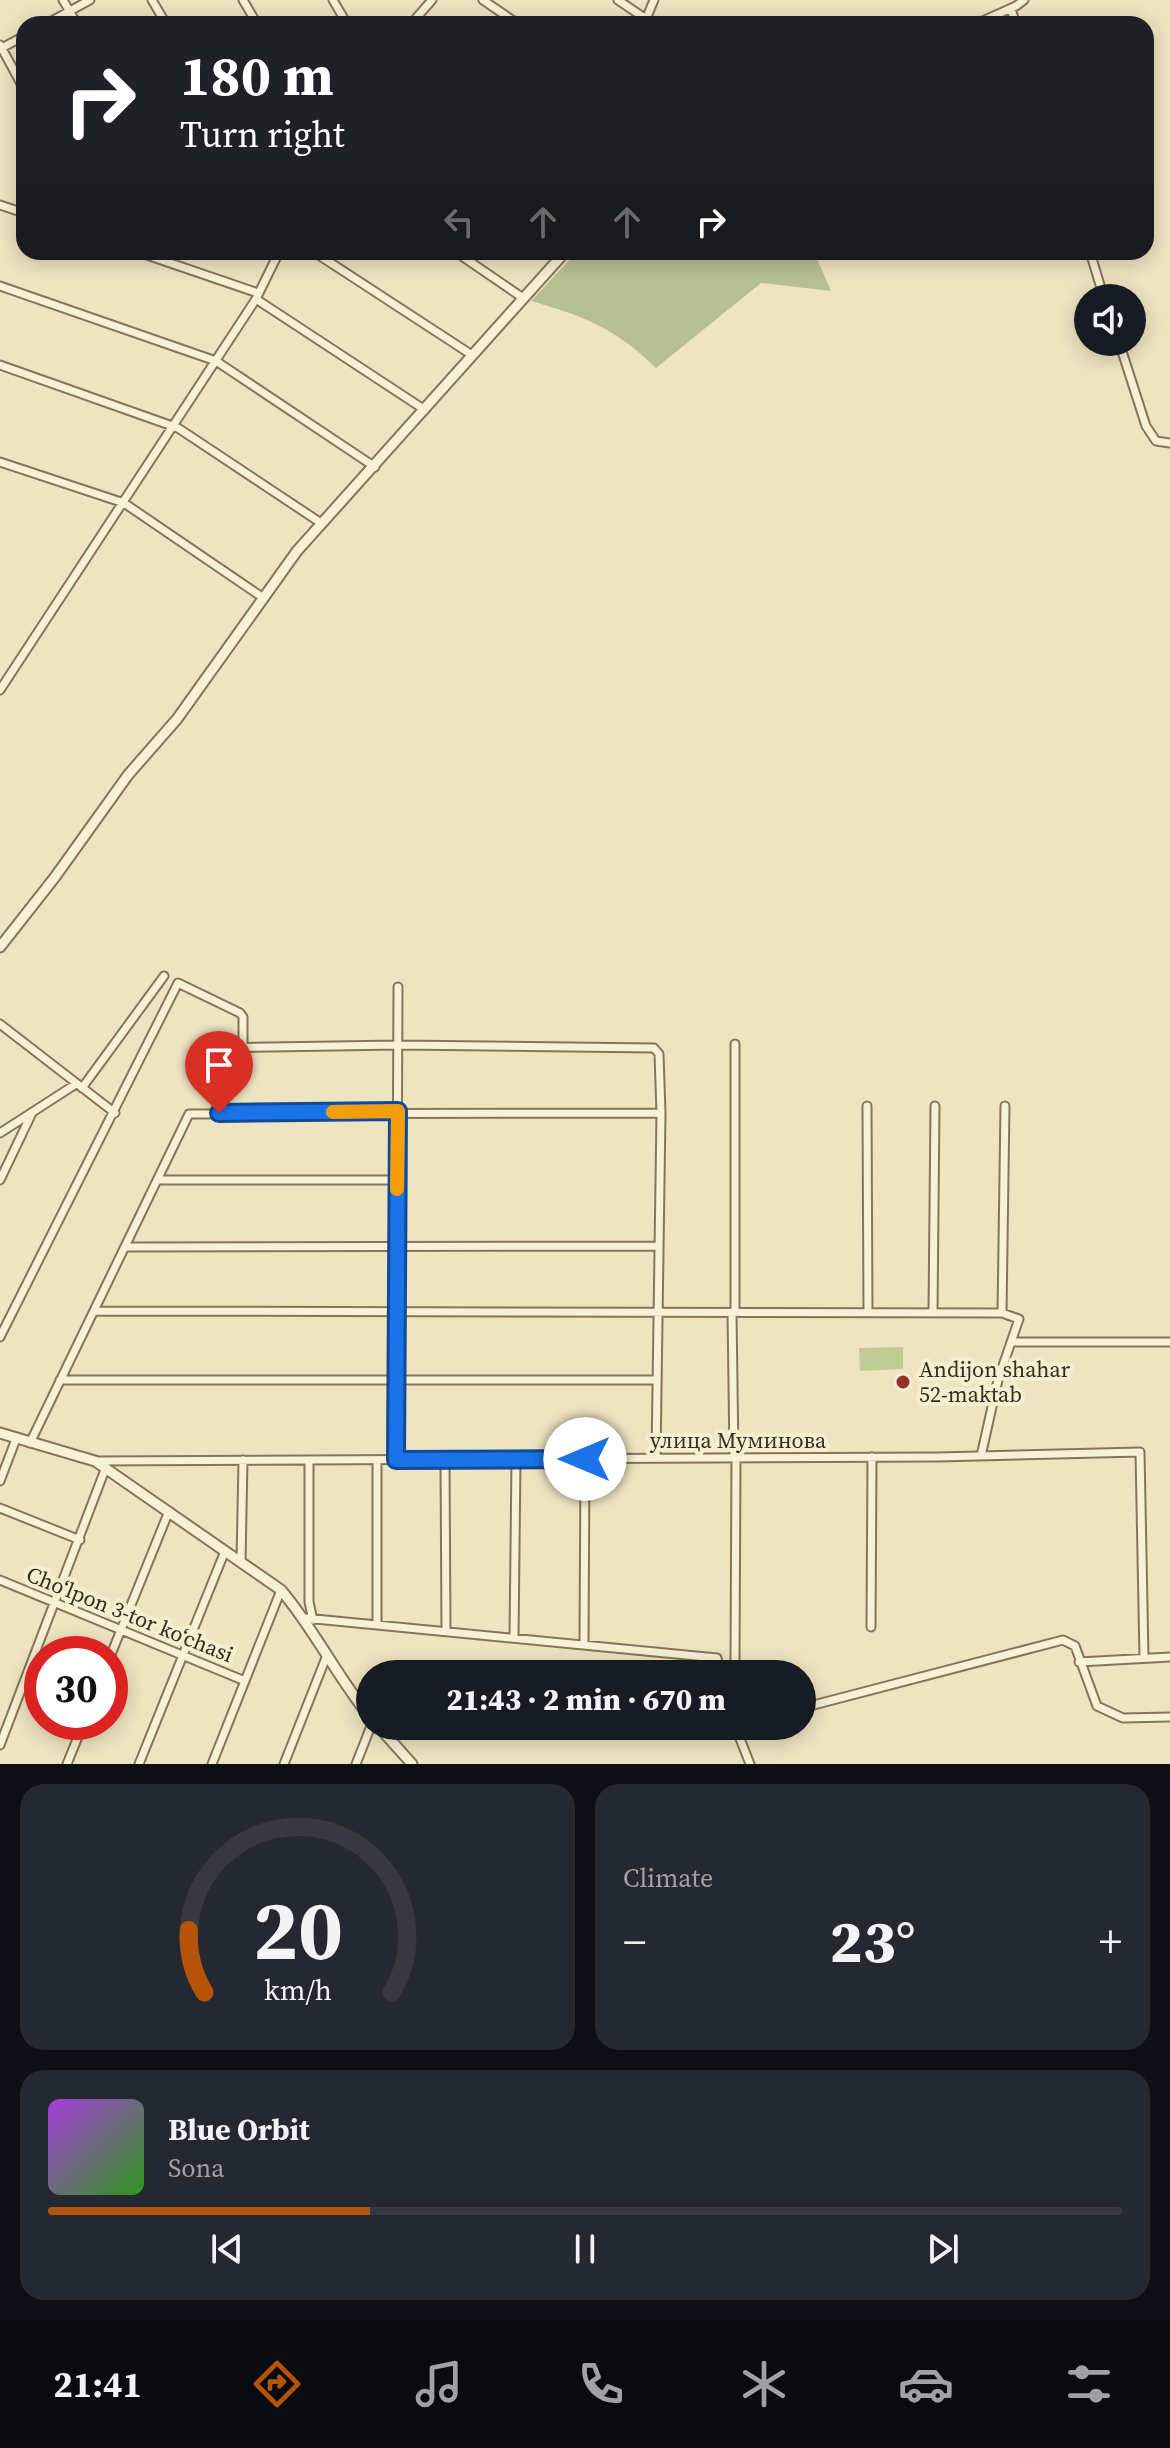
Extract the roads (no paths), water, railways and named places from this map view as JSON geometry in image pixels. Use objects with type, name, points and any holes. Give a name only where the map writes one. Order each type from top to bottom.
[{"type":"street","points":[[63,0],[73,16]]},
{"type":"street","points":[[61,16],[90,0]]},
{"type":"street","points":[[483,0],[506,16]]},
{"type":"street","points":[[618,0],[638,16]]},
{"type":"street","points":[[995,16],[1024,0]]},
{"type":"street","points":[[1011,9],[1013,16]]},
{"type":"street","points":[[0,47],[16,75]]},
{"type":"street","points":[[160,260],[257,296],[425,410]]},
{"type":"street","points":[[0,690],[216,361],[257,296],[275,260]]},
{"type":"street","points":[[326,260],[472,355]]},
{"type":"street","points":[[468,260],[523,298]]},
{"type":"street","points":[[0,947],[128,775],[177,719],[262,597],[321,523],[375,467],[558,260]]},
{"type":"street","points":[[1092,260],[1100,284]]},
{"type":"street","points":[[0,286],[216,361],[375,467]]},
{"type":"street","points":[[1124,356],[1146,426],[1156,441],[1170,443]]},
{"type":"street","points":[[0,365],[178,428],[321,523]]},
{"type":"street","points":[[0,462],[124,503],[262,597]]},
{"type":"street","points":[[0,1133],[79,1086],[164,976]]},
{"type":"street","points":[[0,1337],[178,983],[240,1013],[243,1048]]},
{"type":"street","points":[[396,1460],[398,987]]},
{"type":"street","points":[[0,1024],[115,1113]]},
{"type":"street","points":[[735,1044],[735,1660]]},
{"type":"street","points":[[214,1048],[398,1045],[654,1048],[659,1054],[661,1113],[656,1458]]},
{"type":"street","points":[[867,1106],[868,1312]]},
{"type":"street","points":[[933,1313],[935,1106]]},
{"type":"street","points":[[1002,1313],[1005,1106]]},
{"type":"street","points":[[30,1443],[189,1114],[398,1111],[661,1113]]},
{"type":"street","points":[[0,1180],[32,1112]]},
{"type":"street","points":[[157,1180],[397,1180]]},
{"type":"street","points":[[126,1247],[658,1246]]},
{"type":"street","points":[[94,1311],[1002,1313],[1019,1319],[998,1380],[981,1456]]},
{"type":"street","points":[[1011,1342],[1170,1342]]},
{"type":"street","points":[[60,1380],[656,1380]]},
{"type":"street","points":[[0,1433],[106,1467],[281,1590],[309,1619],[356,1699]]},
{"type":"street","points":[[0,1481],[16,1439]]},
{"type":"street","name":"улица Муминова","points":[[95,1461],[872,1457],[1140,1452],[1144,1658]]},
{"type":"street","points":[[871,1627],[872,1457]]},
{"type":"street","points":[[514,1638],[516,1459]]},
{"type":"street","points":[[584,1645],[585,1459]]},
{"type":"street","points":[[241,1562],[243,1460]]},
{"type":"street","points":[[309,1460],[309,1619]]},
{"type":"street","points":[[445,1460],[446,1631]]},
{"type":"street","points":[[377,1461],[377,1625]]},
{"type":"street","points":[[0,1745],[106,1467]]},
{"type":"street","points":[[0,1508],[80,1540]]},
{"type":"street","points":[[119,1636],[169,1511]]},
{"type":"street","points":[[139,1764],[225,1551]]},
{"type":"street","name":"Cho‘lpon 3-tor koʻchasi","points":[[0,1580],[245,1681]]},
{"type":"street","points":[[212,1764],[281,1590]]},
{"type":"street","points":[[309,1619],[718,1660]]},
{"type":"street","points":[[816,1704],[1063,1640],[1075,1646],[1097,1706],[1123,1718],[1170,1717]]},
{"type":"street","points":[[284,1764],[328,1653]]},
{"type":"street","points":[[1079,1662],[1170,1657]]},
{"type":"street","points":[[67,1764],[77,1740]]},
{"type":"street","points":[[356,1764],[365,1740]]},
{"type":"street","points":[[391,1740],[412,1764]]},
{"type":"street","points":[[740,1740],[750,1764]]},
{"type":"place","name":"Andijon shahar 52-maktab","points":[[903,1382]]}]
